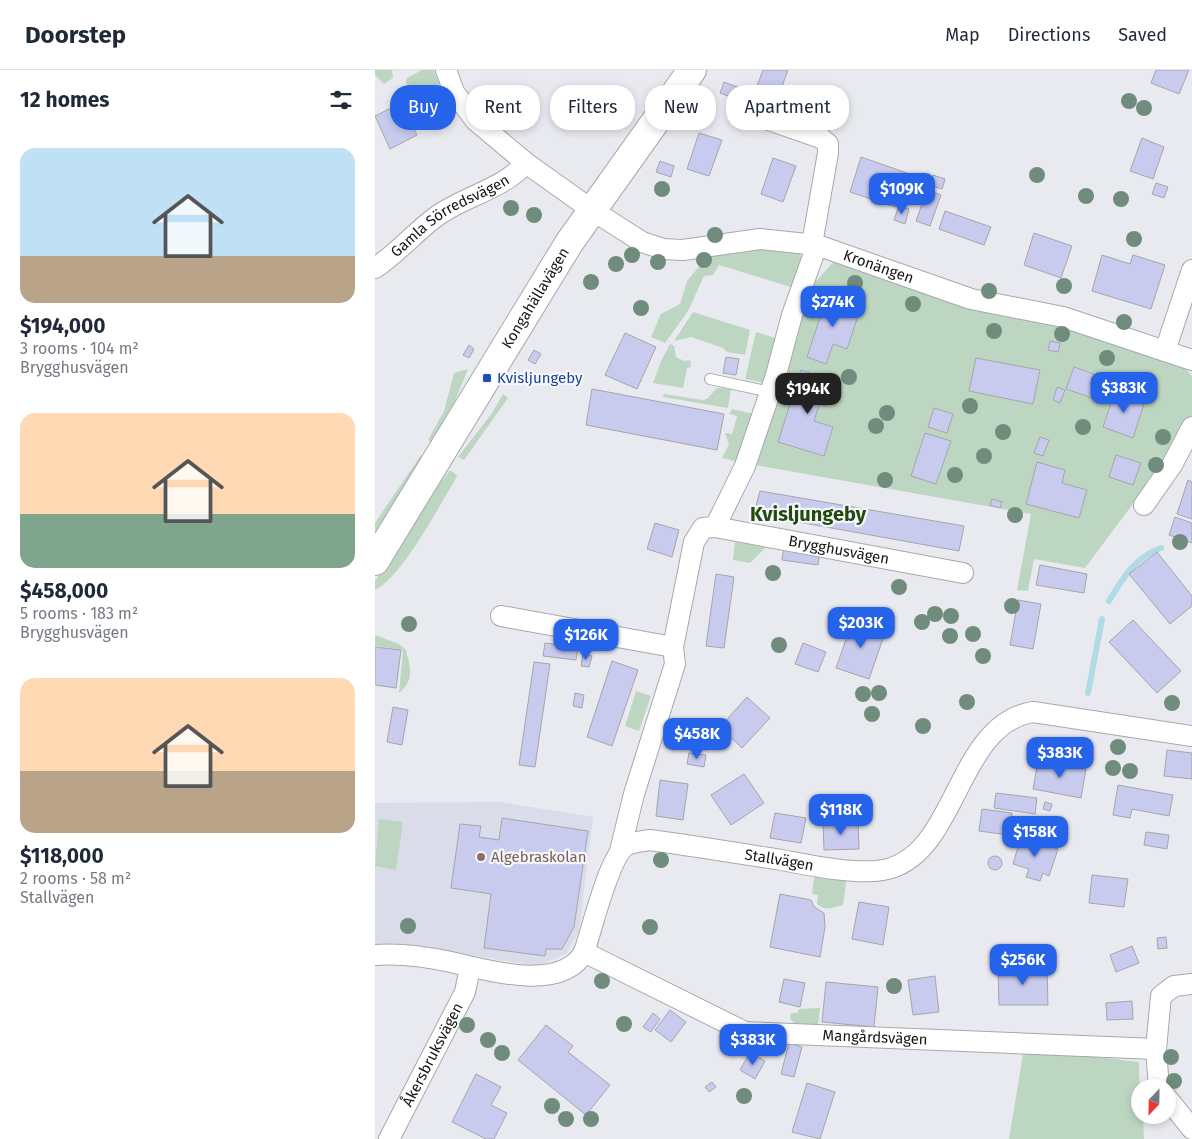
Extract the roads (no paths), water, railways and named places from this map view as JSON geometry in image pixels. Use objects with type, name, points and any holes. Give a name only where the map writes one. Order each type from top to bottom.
[{"type":"street","name":"Gamla Sörredsvägen","points":[[446,70],[460,103],[475,120],[526,163],[592,210]]},
{"type":"street","name":"Kongahällavägen","points":[[375,561],[569,243],[692,70]]},
{"type":"street","points":[[375,956],[410,956],[451,962],[470,968],[499,973],[537,976],[552,974],[569,967],[579,960],[584,952],[613,863],[621,851],[633,794],[675,664],[673,647],[694,542],[703,528],[715,527],[745,466],[770,392],[814,244],[828,153],[827,144],[821,138],[798,130]]},
{"type":"street","name":"Gamla Sörredsvägen","points":[[375,268],[389,259],[438,215],[511,177],[526,163]]},
{"type":"street","name":"Kronängen","points":[[592,210],[642,242],[663,249],[708,248],[760,239],[814,244],[971,299],[1063,317],[1192,360]]},
{"type":"street","points":[[1165,351],[1192,270]]},
{"type":"street","points":[[1144,505],[1171,465],[1192,427]]},
{"type":"street","name":"Brygghusvägen","points":[[715,527],[963,573]]},
{"type":"street","points":[[501,616],[673,647]]},
{"type":"street","name":"Stallvägen","points":[[621,851],[627,846],[650,840],[808,865],[865,871],[883,870],[899,865],[915,854],[930,837],[987,740],[1009,719],[1019,714],[1033,712],[1192,736]]},
{"type":"street","name":"Mangårdsvägen","points":[[584,952],[745,1032],[1156,1049]]},
{"type":"street","name":"Åkersbruksvägen","points":[[389,1139],[465,992],[470,968]]},
{"type":"street","points":[[1158,1079],[1156,1049],[1161,996],[1174,986],[1192,984]]},
{"type":"street","points":[[1176,1109],[1192,1129]]},
{"type":"lane","points":[[710,378],[770,392]]},
{"type":"waterway","points":[[1109,601],[1131,569],[1144,557],[1161,548]]},
{"type":"waterway","points":[[1088,693],[1102,619]]},
{"type":"place","name":"Kvisljungeby","points":[[487,378]]},
{"type":"place","name":"Algebraskolan","points":[[481,857]]},
{"type":"district","name":"Kvisljungeby","points":[[808,514]]}]
